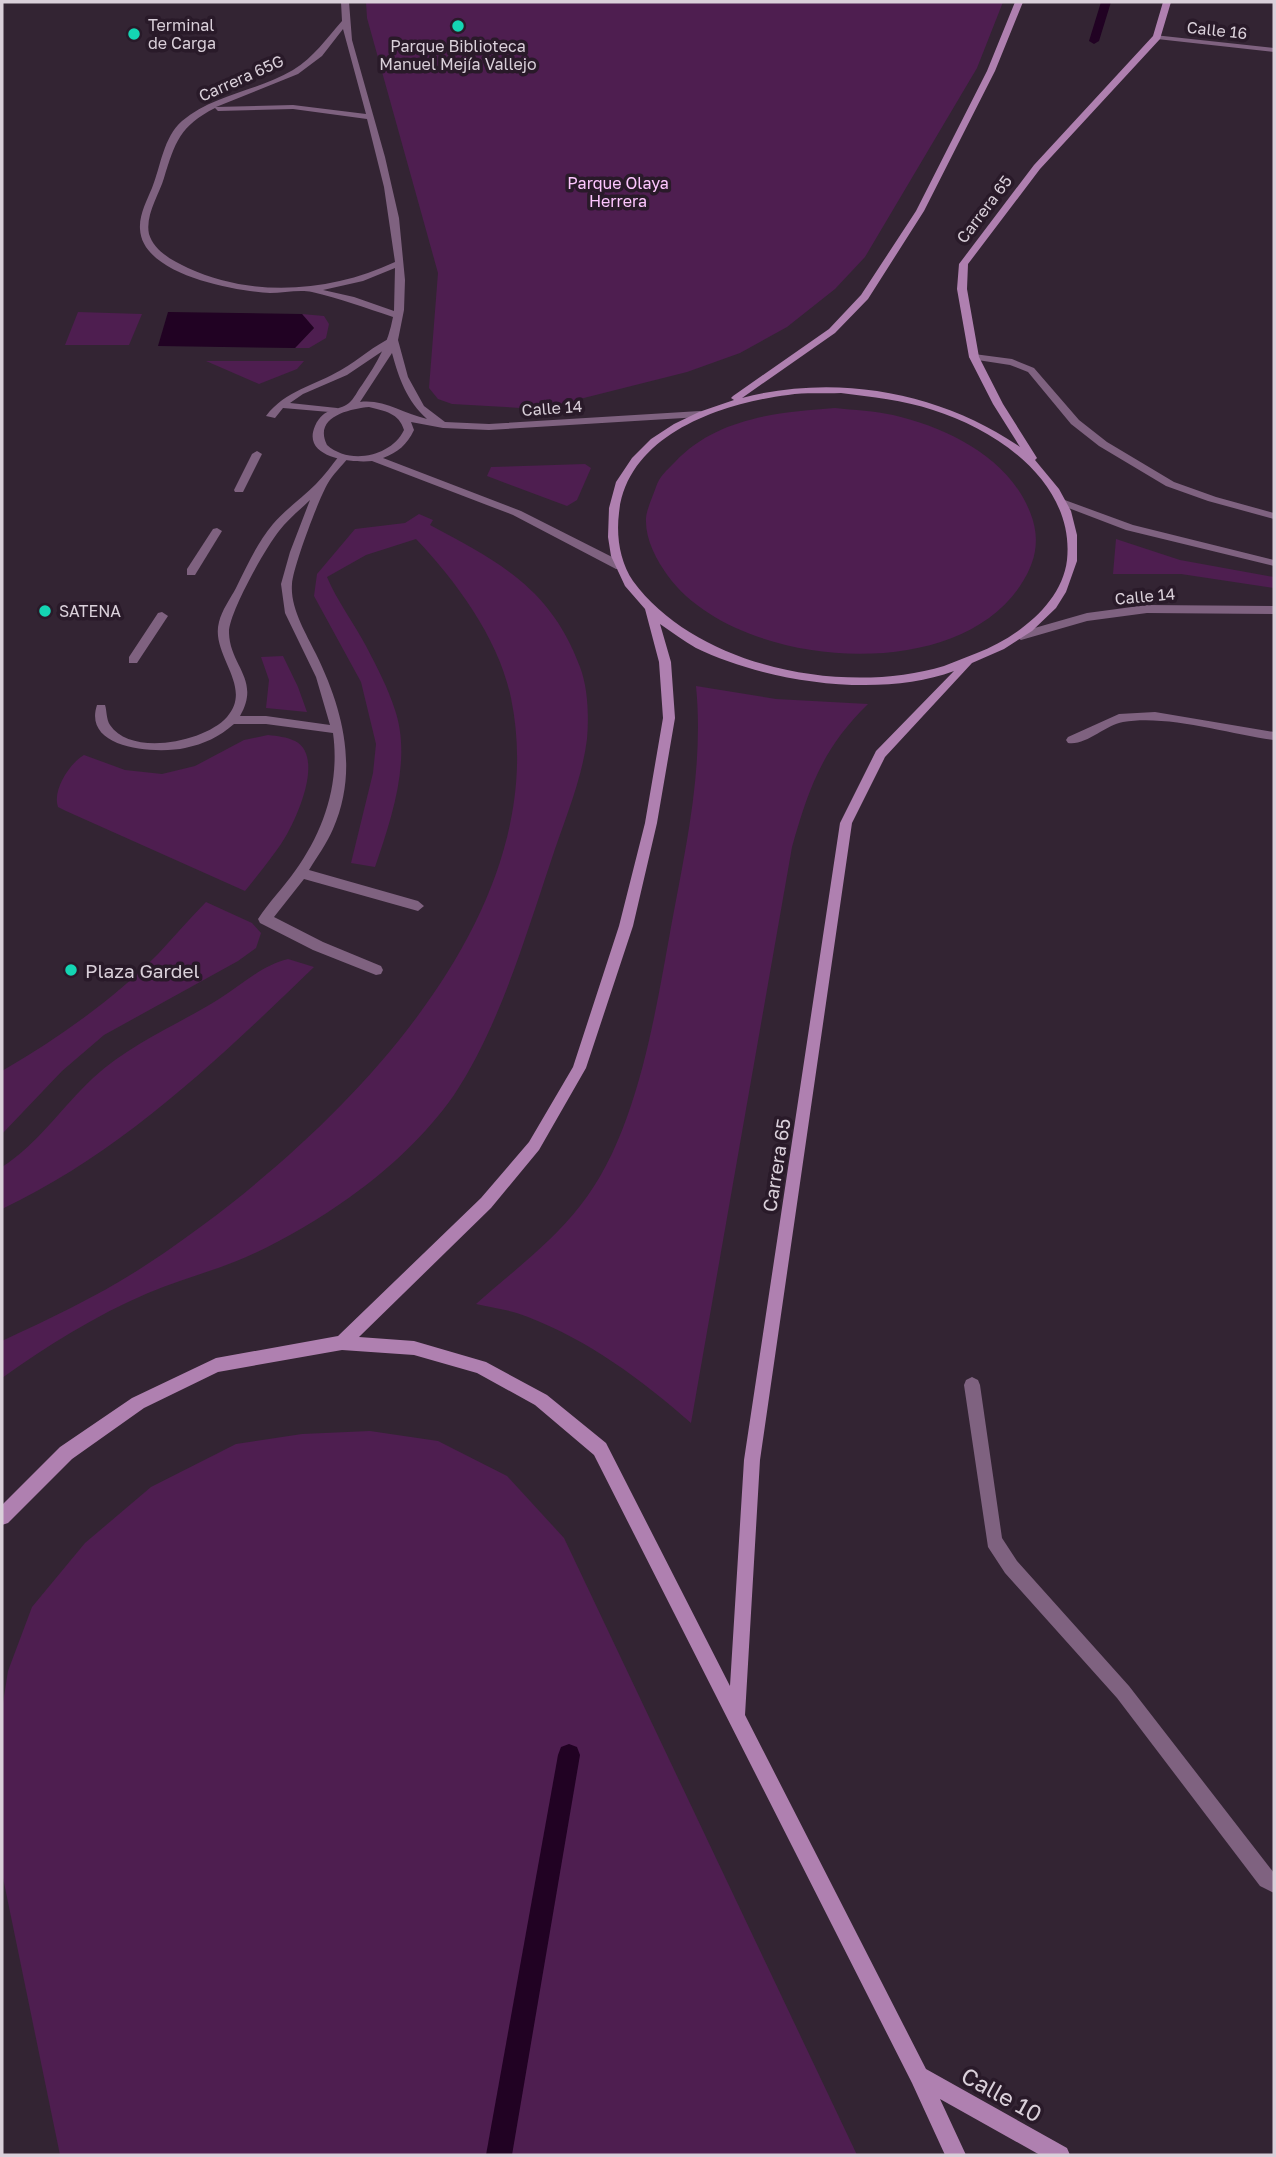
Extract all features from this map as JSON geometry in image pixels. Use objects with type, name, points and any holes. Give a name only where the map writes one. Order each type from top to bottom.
[{"type":"main road","points":[[730,403],[832,331],[865,297],[920,212],[991,71],[1019,2]]},
{"type":"main road","name":"Carrera 65","points":[[1038,468],[998,404],[974,357],[962,289],[964,264],[1037,167],[1157,37],[1167,2]]},
{"type":"main road","points":[[841,390],[898,397],[953,413],[1000,437],[1038,468],[1062,502],[1072,534],[1072,562],[1063,588],[1046,613],[1021,636],[967,664],[913,678],[854,682],[794,676],[738,661],[689,638],[651,609],[638,595],[620,566],[611,530],[616,496],[633,463],[662,436],[701,414],[730,403],[783,392],[841,390]]},
{"type":"main road","points":[[342,1343],[486,1203],[534,1146],[579,1068],[626,926],[651,823],[669,718],[665,662],[651,609]]},
{"type":"main road","name":"Carrera 65","points":[[737,1715],[752,1460],[846,823],[880,754],[967,664]]},
{"type":"main road","points":[[2,1517],[66,1453],[138,1403],[216,1365],[342,1343],[414,1348],[480,1367],[541,1400],[600,1449],[737,1715],[956,2155]]},
{"type":"main road","name":"Calle 10","points":[[919,2076],[1060,2155]]},
{"type":"street","points":[[345,2],[344,23],[397,232],[399,263],[398,316],[393,340],[352,406]]},
{"type":"street","name":"Carrera 65G","points":[[344,23],[310,63],[206,110],[184,123],[164,162],[144,231],[149,245],[177,267],[208,281],[245,288],[310,289],[369,277],[399,263]]},
{"type":"street","name":"Calle 16","points":[[1157,37],[1274,50]]},
{"type":"street","points":[[206,110],[293,107],[370,117]]},
{"type":"street","name":"Carrera 65G","points":[[310,289],[351,299],[398,316]]},
{"type":"street","points":[[271,416],[280,405],[300,392],[344,373],[393,340]]},
{"type":"street","points":[[393,340],[404,382],[412,398],[428,416],[443,425]]},
{"type":"street","points":[[974,357],[1012,362],[1031,370],[1075,422],[1103,444],[1170,484],[1274,516]]},
{"type":"street","points":[[280,405],[337,411]]},
{"type":"street","points":[[352,406],[384,406],[407,418],[410,428],[408,438],[389,454],[374,458],[344,458],[321,447],[317,428],[325,418],[352,406]]},
{"type":"street","name":"Calle 14","points":[[407,418],[443,425],[511,426],[701,414]]},
{"type":"street","points":[[239,490],[257,454]]},
{"type":"street","points":[[101,708],[100,718],[108,732],[118,740],[144,747],[162,748],[188,743],[212,734],[231,720],[240,705],[242,692],[241,681],[223,639],[224,624],[276,527],[344,458]]},
{"type":"street","points":[[374,458],[517,513],[620,566]]},
{"type":"street","points":[[323,482],[295,552],[286,584],[291,613],[322,677],[338,730],[341,750],[340,785],[327,828],[300,873],[265,919],[318,946],[376,970]]},
{"type":"street","points":[[1062,502],[1130,528],[1274,563]]},
{"type":"street","points":[[191,572],[217,531]]},
{"type":"street","name":"Calle 14","points":[[1021,636],[1087,617],[1147,609],[1274,610]]},
{"type":"street","points":[[133,660],[162,616]]},
{"type":"street","points":[[1072,740],[1119,718],[1155,716],[1274,736]]},
{"type":"street","points":[[231,720],[266,720],[338,730]]},
{"type":"street","points":[[300,873],[418,906]]},
{"type":"street","points":[[972,1385],[994,1541],[1011,1567],[1123,1692],[1267,1880],[1274,1884]]},
{"type":"green space","name":"Parque Olaya Herrera","points":[[366,2],[1003,2],[977,68],[865,257],[835,289],[787,327],[740,353],[687,372],[556,405],[521,408],[452,404],[438,399],[429,388],[438,273],[367,18]]},
{"type":"green space","points":[[78,312],[142,314],[129,345],[65,345]]},
{"type":"green space","points":[[302,314],[324,316],[329,324],[326,338],[309,348],[295,348],[314,328]]},
{"type":"green space","points":[[206,361],[304,361],[297,369],[259,384]]},
{"type":"green space","points":[[835,408],[893,415],[935,428],[974,448],[1007,475],[1030,512],[1035,532],[1035,550],[1030,568],[1020,586],[988,618],[946,640],[897,651],[844,653],[791,646],[742,631],[700,607],[668,576],[652,548],[647,534],[646,518],[657,483],[669,468],[691,447],[729,427],[770,415]]},
{"type":"green space","points":[[585,464],[591,468],[577,500],[567,506],[487,476],[491,467]]},
{"type":"green space","points":[[419,514],[433,520],[430,525],[500,565],[538,597],[568,640],[583,675],[586,693],[587,739],[577,785],[521,951],[484,1041],[454,1095],[432,1124],[392,1163],[350,1197],[264,1249],[159,1289],[110,1311],[54,1343],[2,1378],[2,1341],[134,1273],[218,1213],[287,1157],[353,1093],[413,1022],[463,946],[499,866],[516,783],[511,698],[497,654],[460,592],[416,539],[366,555],[327,577],[382,678],[400,729],[397,790],[375,867],[351,863],[373,773],[376,744],[361,682],[314,596],[317,574],[355,529],[405,523]]},
{"type":"green space","points":[[1116,539],[1180,560],[1274,577],[1274,588],[1181,574],[1113,574]]},
{"type":"green space","points":[[283,656],[307,712],[266,708],[269,680],[261,657]]},
{"type":"green space","points":[[696,686],[776,699],[868,704],[840,736],[820,769],[792,847],[691,1423],[634,1377],[573,1338],[522,1315],[476,1304],[569,1220],[600,1177],[630,1110],[658,998],[688,837],[698,747]]},
{"type":"green space","points":[[268,735],[295,741],[304,749],[308,761],[308,775],[300,806],[287,834],[245,891],[58,807],[60,785],[73,764],[84,755],[125,770],[162,774],[195,766],[244,740]]},
{"type":"green space","points":[[206,902],[252,923],[261,933],[256,948],[238,961],[104,1035],[62,1071],[2,1134],[2,1071],[64,1032],[103,1003],[141,971]]},
{"type":"green space","points":[[288,959],[314,967],[205,1069],[128,1132],[88,1160],[2,1209],[2,1167],[39,1136],[93,1078],[138,1045],[219,999],[261,971]]},
{"type":"green space","points":[[370,1431],[438,1441],[507,1476],[564,1538],[857,2155],[60,2155],[2,1873],[2,1709],[8,1671],[32,1607],[85,1543],[151,1487],[236,1444],[302,1434]]},
{"type":"shaded area","points":[[168,312],[302,314],[314,328],[295,348],[158,346]]},
{"type":"waterway","points":[[1094,41],[1106,2]]},
{"type":"waterway","points":[[499,2155],[569,1755]]},
{"type":"place","name":"Parque Biblioteca Manuel Mejía Vallejo","points":[[458,26]]},
{"type":"place","name":"Terminal de Carga","points":[[134,34]]},
{"type":"place","name":"SATENA","points":[[45,611]]},
{"type":"place","name":"Plaza Gardel","points":[[71,970]]}]
